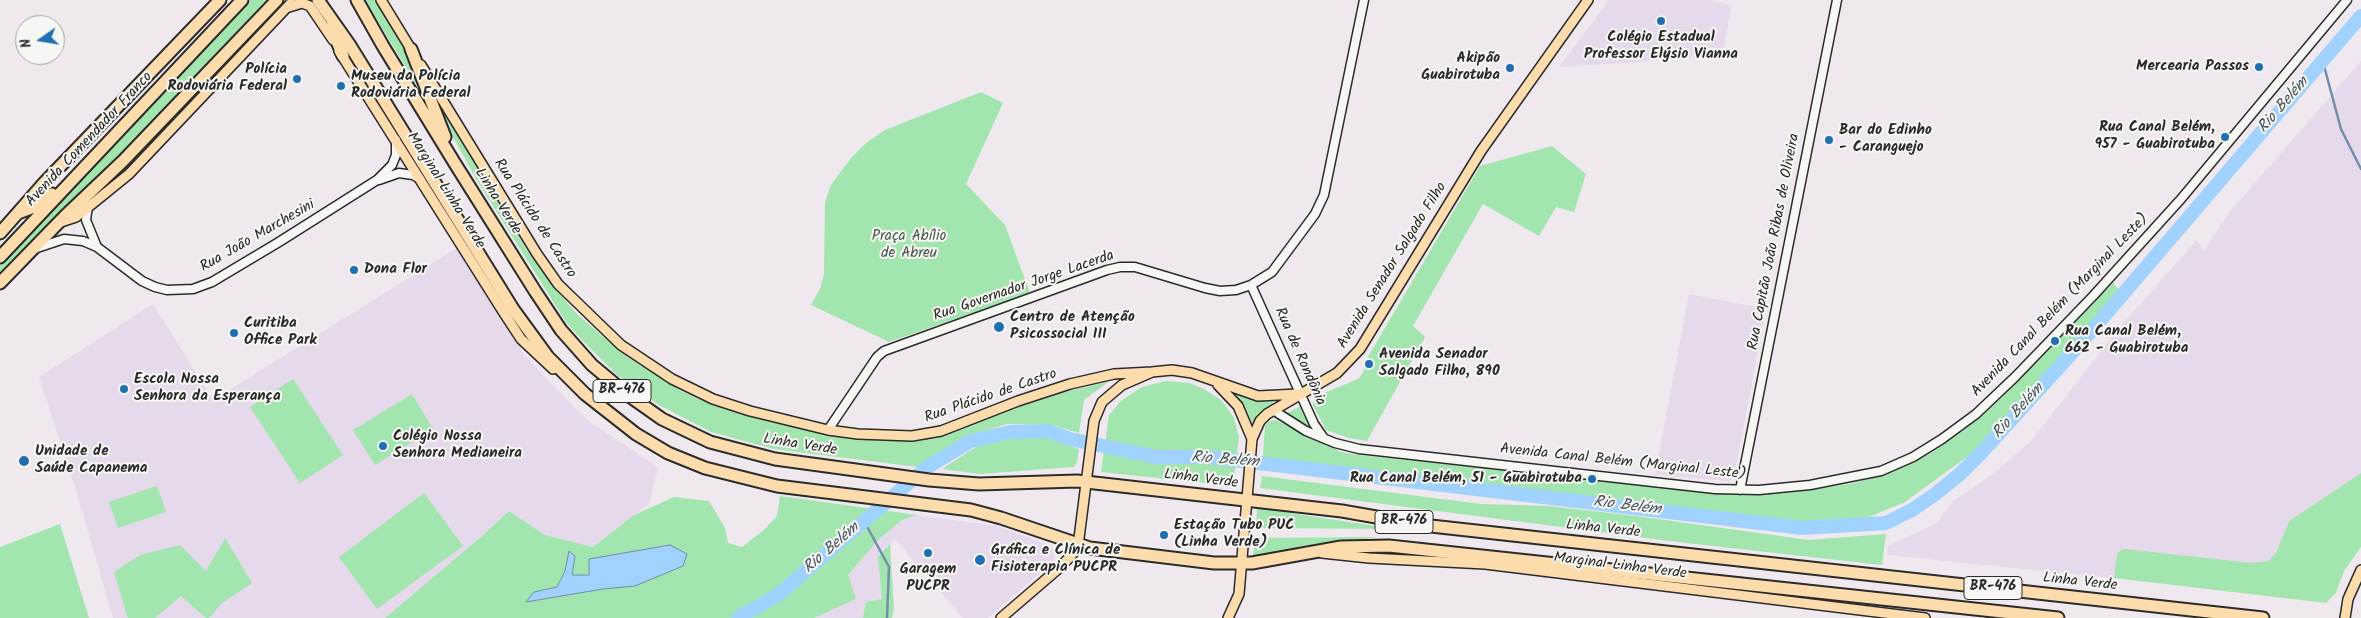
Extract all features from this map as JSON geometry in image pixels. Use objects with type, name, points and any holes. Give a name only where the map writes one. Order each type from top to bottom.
[{"type":"highway","points":[[0,233],[220,0]]},
{"type":"highway","name":"Avenida Comendador Franco","points":[[0,257],[242,0]]},
{"type":"highway","points":[[0,283],[277,0]]},
{"type":"highway","name":"Linha Verde","points":[[357,0],[454,162],[535,292],[561,330],[592,365],[647,409],[693,436],[775,459],[929,480],[979,484],[1057,481],[1087,482],[1246,495],[1416,524],[2263,618]]},
{"type":"highway","points":[[321,4],[343,56]]},
{"type":"highway","name":"BR-476","points":[[321,4],[349,44],[525,327],[548,357],[585,394],[613,418],[652,444],[698,466],[777,486],[980,512],[1078,546],[1115,552],[1214,563],[1242,564],[1354,546],[1389,546],[2058,618]]},
{"type":"highway","points":[[411,49],[454,162]]},
{"type":"highway","points":[[18,213],[36,206],[77,175]]},
{"type":"main road","name":"Rua Plácido de Castro","points":[[381,0],[544,265],[565,292],[602,329],[632,352],[697,393],[750,411],[828,430],[881,435],[928,435],[1018,400],[1070,384],[1121,373],[1152,372]]},
{"type":"main road","name":"Avenida Senador Salgado Filho","points":[[1078,546],[1093,427],[1099,408],[1107,397],[1130,380],[1152,372],[1184,371],[1258,396],[1300,394],[1336,374],[1360,349],[1481,151],[1588,0]]},
{"type":"main road","points":[[58,222],[76,217],[130,174],[290,3]]},
{"type":"main road","name":"Marginal Linha Verde","points":[[290,3],[302,3],[310,6],[396,138],[522,339],[544,361],[585,394]]},
{"type":"main road","points":[[1214,382],[1238,406],[1252,439]]},
{"type":"main road","points":[[1228,618],[1238,594],[1252,439],[1260,420],[1300,394]]},
{"type":"main road","points":[[1001,618],[1058,569],[1078,546]]},
{"type":"main road","name":"Marginal Linha Verde","points":[[1311,552],[1369,558],[1485,564],[1925,618]]},
{"type":"main road","points":[[2345,618],[2348,598],[2361,570]]},
{"type":"street","name":"Rua Governador Jorge Lacerda","points":[[828,430],[876,357],[884,351],[1107,270],[1120,267],[1135,267],[1213,290],[1228,291],[1251,285],[1266,277],[1279,265],[1322,201],[1364,0]]},
{"type":"street","name":"Rua Capitão João Ribas de Oliveira","points":[[1740,490],[1837,0]]},
{"type":"street","name":"Avenida Canal Belém (Marginal Leste)","points":[[1273,410],[1306,431],[1347,446],[1370,451],[1740,490],[1810,485],[1881,471],[1928,449],[1976,414],[2009,384],[2094,295],[2181,199],[2347,0]]},
{"type":"street","name":"Rua João Marchesini","points":[[31,250],[64,239],[84,241],[97,247],[142,280],[155,287],[167,290],[193,289],[212,282],[377,180],[392,165],[396,155],[396,138]]},
{"type":"street","name":"Rua João Marchesini","points":[[377,180],[399,173],[406,173],[413,174],[423,182]]},
{"type":"street","points":[[92,190],[86,220],[97,247]]},
{"type":"street","name":"Rua de Rondônia","points":[[1251,285],[1314,424],[1324,438]]},
{"type":"shaded area","name":"Colégio Estadual Professor Elýsio Vianna","points":[[1609,0],[1710,0],[1731,5],[1723,56],[1559,67]]},
{"type":"shaded area","points":[[2361,61],[2361,473],[2289,521],[2274,557],[2260,564],[2117,553],[2114,578],[1887,555],[1888,546],[1937,523],[1952,502],[1993,474],[2031,441],[2119,328],[2197,240],[2204,251],[2228,214]]},
{"type":"shaded area","name":"Colégio Nossa Senhora Medianeira","points":[[457,248],[525,356],[587,420],[658,467],[650,503],[593,547],[545,535],[509,511],[385,618],[113,618],[75,487],[39,377],[153,304],[213,400]]},
{"type":"shaded area","points":[[1689,294],[1766,309],[1734,477],[1729,481],[1655,475]]},
{"type":"shaded area","points":[[917,515],[997,526],[1050,545],[1055,551],[1055,557],[1053,562],[988,618],[963,618],[895,539],[878,557],[886,590],[883,618],[814,618],[856,599],[848,575],[878,540],[902,520]]},
{"type":"green space","points":[[251,0],[267,0],[125,149],[0,273],[0,261]]},
{"type":"green space","points":[[365,0],[378,0],[404,43],[430,107]]},
{"type":"green space","name":"Praça Abílio de Abreu","points":[[981,92],[1003,103],[966,184],[1005,225],[1030,293],[889,342],[811,305],[820,289],[824,274],[825,202],[831,185],[851,158],[866,143],[885,130]]},
{"type":"green space","points":[[436,99],[526,249],[557,291],[577,314],[623,354],[679,390],[700,400],[758,418],[825,434],[908,441],[935,437],[1047,396],[1108,382],[1084,400],[1079,433],[1052,425],[1007,424],[972,435],[926,468],[774,449],[711,432],[659,405],[617,375],[566,322],[476,179],[447,126]]},
{"type":"green space","points":[[1552,146],[1586,174],[1574,212],[1556,207],[1539,236],[1483,204],[1413,326],[1425,337],[1367,441],[1349,438],[1326,430],[1313,405],[1314,399],[1358,379],[1363,373],[1369,355],[1480,166]]},
{"type":"green space","points":[[2113,283],[2119,290],[1982,446],[1905,502],[1862,520],[1802,525],[1356,472],[1263,457],[1265,425],[1270,421],[1276,420],[1341,452],[1359,455],[1741,495],[1788,493],[1850,484],[1880,476],[1905,466],[1933,452],[1963,431],[2000,399]]},
{"type":"green space","points":[[293,379],[343,455],[300,483],[250,407]]},
{"type":"green space","points":[[1166,381],[1189,383],[1204,389],[1221,400],[1234,418],[1239,437],[1233,486],[1101,472],[1109,415],[1121,401],[1142,387]]},
{"type":"green space","points":[[1235,392],[1261,400],[1273,401],[1273,404],[1261,411],[1255,423],[1252,423],[1234,394]]},
{"type":"green space","points":[[412,394],[433,429],[375,465],[353,430]]},
{"type":"green space","points":[[1301,406],[1311,429],[1287,413]]},
{"type":"green space","points":[[1045,437],[1079,449],[1077,462],[1074,467],[979,474],[942,469],[987,440]]},
{"type":"green space","points":[[2361,473],[2361,547],[2344,571],[2336,593],[2326,603],[2114,578],[2117,553],[2124,549],[2252,563],[2268,561],[2276,553],[2289,521]]},
{"type":"green space","points":[[1262,476],[1481,504],[1549,506],[1636,516],[1809,540],[1886,534],[1882,565],[1669,541],[1260,488]]},
{"type":"green space","points":[[157,486],[166,512],[118,528],[109,502]]},
{"type":"green space","points":[[424,493],[463,546],[377,609],[339,557]]},
{"type":"green space","points":[[780,496],[917,515],[902,520],[878,540],[848,575],[856,599],[814,618],[385,618],[509,511],[545,535],[593,547],[634,515],[674,497],[709,501],[725,528],[728,543],[742,547],[764,530],[777,516]]},
{"type":"green space","points":[[1257,508],[1395,529],[1256,528]]},
{"type":"green space","points":[[60,524],[89,618],[0,618],[0,547]]},
{"type":"green space","points":[[1379,537],[1332,542],[1253,556],[1255,538]]},
{"type":"green space","points":[[225,538],[252,583],[222,603],[209,618],[206,618],[181,596],[155,618],[128,618],[114,572],[140,555],[180,545],[206,571]]},
{"type":"green space","points":[[890,544],[894,608],[892,618],[863,618],[866,602],[882,599],[878,557]]},
{"type":"water","points":[[670,545],[687,554],[683,566],[635,586],[603,589],[526,602],[534,592],[557,587],[565,571],[569,551],[575,556],[572,575],[589,575],[589,559]]},
{"type":"waterway","name":"Rio Belém","points":[[738,618],[778,595],[926,468],[971,441],[1010,432],[1049,431],[1070,439],[1156,457],[1208,457],[1802,528],[1886,523],[1912,510],[1934,495],[1960,474],[1982,452],[2081,343],[2361,16]]},
{"type":"waterway","points":[[2323,62],[2341,129],[2361,169]]},
{"type":"waterway","points":[[864,521],[889,567],[887,618]]},
{"type":"place","name":"Colégio Estadual Professor Elýsio Vianna","points":[[1661,21]]},
{"type":"place","name":"Mercearia Passos","points":[[2259,67]]},
{"type":"place","name":"Akipão Guabirotuba","points":[[1510,68]]},
{"type":"place","name":"Polícia Rodoviária Federal","points":[[297,79]]},
{"type":"place","name":"Museu da Polícia Rodoviária Federal","points":[[341,86]]},
{"type":"place","name":"Rua Canal Belém, 957 - Guabirotuba","points":[[2225,137]]},
{"type":"place","name":"Bar do Edinho - Caranguejo","points":[[1829,140]]},
{"type":"place","name":"Dona Flor","points":[[354,270]]},
{"type":"place","name":"Centro de Atenção Psicossocial III","points":[[999,327]]},
{"type":"place","name":"Curitiba Office Park","points":[[234,333]]},
{"type":"place","name":"Rua Canal Belém, 662 - Guabirotuba","points":[[2055,341]]},
{"type":"place","name":"Avenida Senador Salgado Filho, 890","points":[[1369,364]]},
{"type":"place","name":"Escola Nossa Senhora da Esperança","points":[[124,389]]},
{"type":"place","name":"Colégio Nossa Senhora Medianeira","points":[[383,446]]},
{"type":"place","name":"Unidade de Saúde Capanema","points":[[24,461]]},
{"type":"place","name":"Rua Canal Belém, 51 - Guabirotuba","points":[[1592,479]]},
{"type":"place","name":"Estação Tubo PUC (Linha Verde)","points":[[1164,535]]},
{"type":"place","name":"Garagem PUCPR","points":[[928,553]]},
{"type":"place","name":"Gráfica e Clínica de Fisioterapia PUCPR","points":[[980,560]]}]
